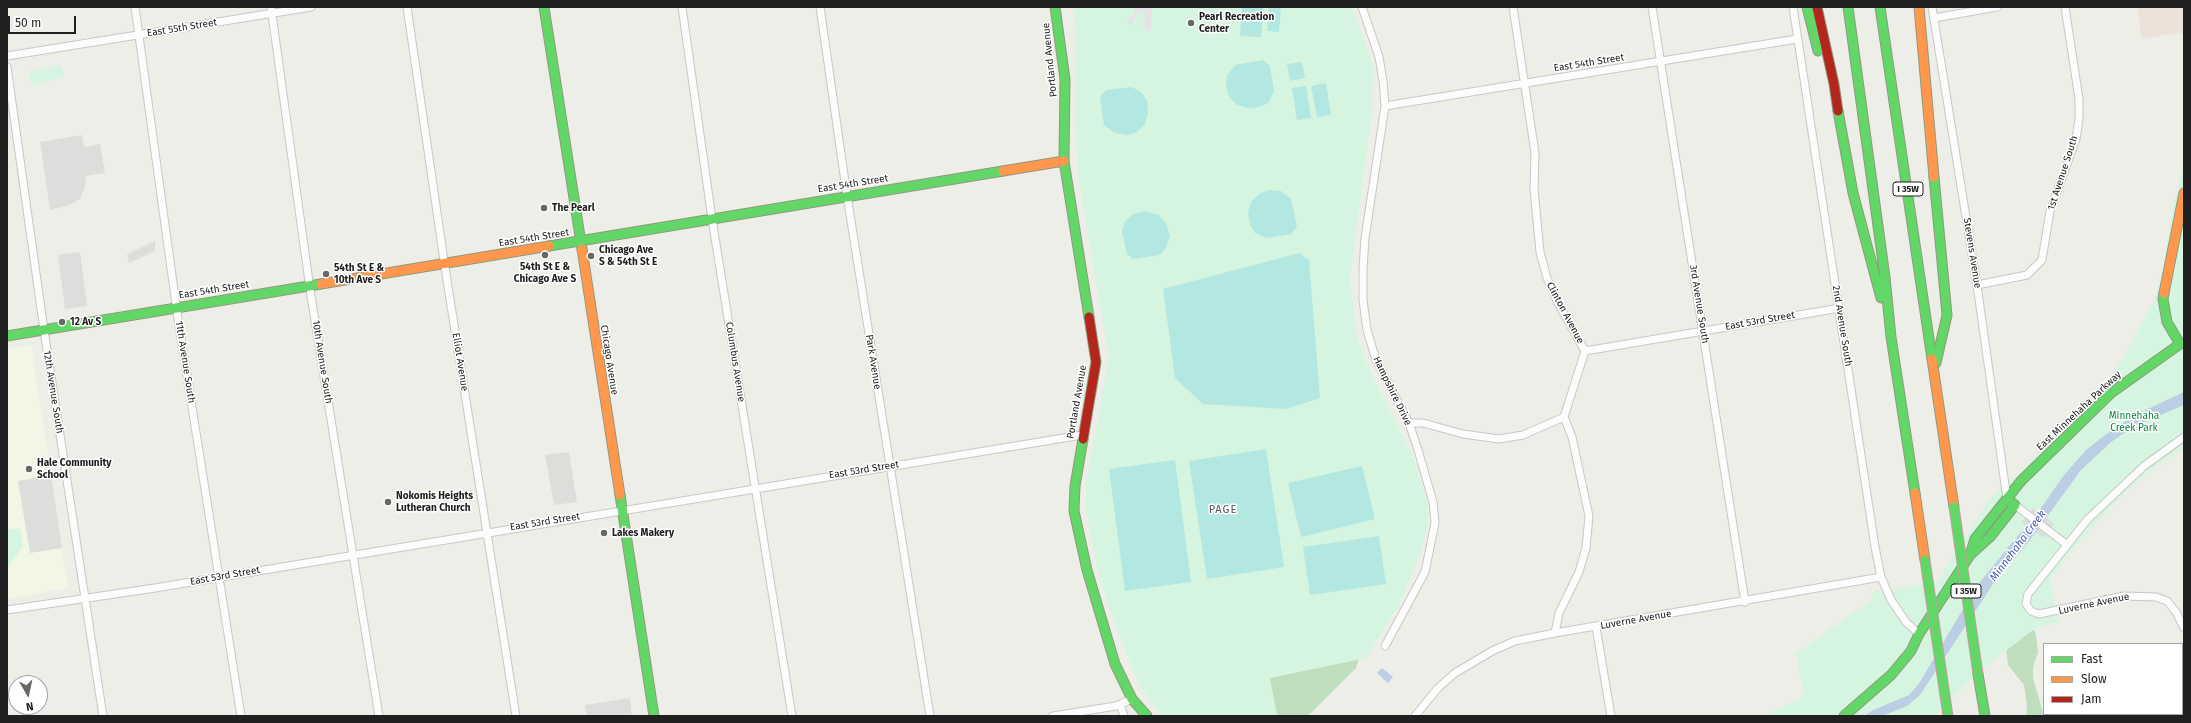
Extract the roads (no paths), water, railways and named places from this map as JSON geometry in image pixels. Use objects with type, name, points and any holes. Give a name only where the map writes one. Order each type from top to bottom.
[{"type":"main road","name":"Chicago Avenue","points":[[544,7],[579,242],[654,716]]},
{"type":"main road","name":"Portland Avenue","points":[[1055,7],[1065,79],[1064,161],[1096,362],[1082,435],[1075,486],[1074,511],[1079,539],[1114,664],[1132,699],[1147,716]]},
{"type":"main road","points":[[1807,7],[1840,128]]},
{"type":"main road","points":[[1817,7],[1834,84],[1840,128],[1853,193],[1891,338]]},
{"type":"main road","points":[[1848,7],[1885,277],[1891,338],[1948,716]]},
{"type":"main road","name":"I 35W","points":[[1880,7],[1985,716]]},
{"type":"main road","points":[[1919,7],[1925,59],[1931,144],[1947,315],[1934,371]]},
{"type":"main road","name":"East 54th Street","points":[[7,336],[1064,161]]},
{"type":"main road","name":"East Minnehaha Parkway","points":[[1844,716],[1891,675],[1910,651],[1919,634],[1970,555],[1975,540],[2020,481],[2111,393],[2127,380],[2180,344],[2167,322],[2163,299],[2184,194]]},
{"type":"main road","points":[[2007,499],[2014,505]]},
{"type":"main road","name":"East Minnehaha Parkway","points":[[1970,555],[1990,537],[2014,505]]},
{"type":"street","name":"11th Avenue South","points":[[135,7],[176,308],[241,716]]},
{"type":"street","name":"East 55th Street","points":[[7,56],[272,10],[311,7]]},
{"type":"street","name":"Elliot Avenue","points":[[407,7],[444,264],[516,716]]},
{"type":"street","name":"Columbus Avenue","points":[[682,7],[712,219],[792,716]]},
{"type":"street","name":"Park Avenue","points":[[820,7],[847,196],[930,716]]},
{"type":"street","name":"Hampshire Drive","points":[[1362,7],[1378,57],[1383,81],[1385,106],[1365,238],[1362,269],[1363,300],[1367,330],[1376,360],[1409,423],[1428,481],[1435,523],[1425,572],[1386,646]]},
{"type":"street","name":"Clinton Avenue","points":[[1513,7],[1535,153],[1534,189],[1540,252],[1547,278],[1558,303],[1585,350],[1564,417]]},
{"type":"street","name":"3rd Avenue South","points":[[1652,7],[1745,602]]},
{"type":"street","name":"2nd Avenue South","points":[[1793,7],[1881,577],[1891,600],[1898,611],[1906,622],[1919,634]]},
{"type":"street","name":"Stevens Avenue","points":[[1932,7],[1977,285],[2007,499]]},
{"type":"street","points":[[1934,18],[1997,7]]},
{"type":"street","name":"1st Avenue South","points":[[1977,285],[2017,279],[2027,275],[2042,260],[2050,211],[2076,139],[2079,119],[2079,99],[2065,7]]},
{"type":"street","name":"10th Avenue South","points":[[272,10],[310,286],[379,716]]},
{"type":"street","name":"East 54th Street","points":[[1385,106],[1797,39]]},
{"type":"street","name":"12th Avenue South","points":[[7,67],[44,330],[103,716]]},
{"type":"street","name":"East 53rd Street","points":[[1585,350],[1840,308]]},
{"type":"street","points":[[1409,423],[1423,423],[1463,434],[1499,439],[1523,435],[1564,417],[1572,438],[1589,516],[1586,548],[1579,572],[1559,613],[1555,632]]},
{"type":"street","name":"East 53rd Street","points":[[7,610],[218,577],[1082,435]]},
{"type":"street","points":[[2014,505],[2066,544],[2098,508],[2144,466],[2184,437]]},
{"type":"street","name":"Luverne Avenue","points":[[2066,544],[2028,594],[2026,604],[2031,611],[2039,614],[2124,596],[2156,597],[2167,601],[2176,612],[2184,628]]},
{"type":"street","name":"Luverne Avenue","points":[[1415,716],[1438,688],[1474,661],[1515,641],[1555,632],[1596,627],[1745,602],[1881,577]]},
{"type":"street","points":[[1596,627],[1610,716]]},
{"type":"street","points":[[1053,716],[1068,715],[1120,704],[1132,699]]},
{"type":"street","points":[[1120,704],[1124,716]]},
{"type":"water","name":"Minnehaha Creek","points":[[2184,392],[2184,405],[2133,427],[2111,442],[2081,470],[2030,540],[1993,584],[1920,695],[1907,706],[1882,716],[1865,716],[1871,711],[1909,695],[1920,682],[1976,587],[2020,533],[2026,530],[2064,475],[2086,450],[2113,429],[2137,414]]},
{"type":"water","points":[[1382,668],[1393,677],[1388,683],[1377,673]]},
{"type":"place","name":"Pearl Recreation Center","points":[[1191,23]]},
{"type":"place","name":"The Pearl","points":[[544,208]]},
{"type":"place","name":"54th St E & Chicago Ave S","points":[[545,255]]},
{"type":"place","name":"Chicago Ave S & 54th St E","points":[[591,256]]},
{"type":"place","name":"54th St E & 10th Ave S","points":[[326,274]]},
{"type":"place","name":"12 Av S","points":[[62,322]]},
{"type":"place","name":"Hale Community School","points":[[29,469]]},
{"type":"place","name":"Nokomis Heights Lutheran Church","points":[[388,502]]},
{"type":"place","name":"Lakes Makery","points":[[604,533]]},
{"type":"district","name":"PAGE","points":[[1223,510]]},
{"type":"park label","name":"Minnehaha Creek Park","points":[[2134,422]]}]
